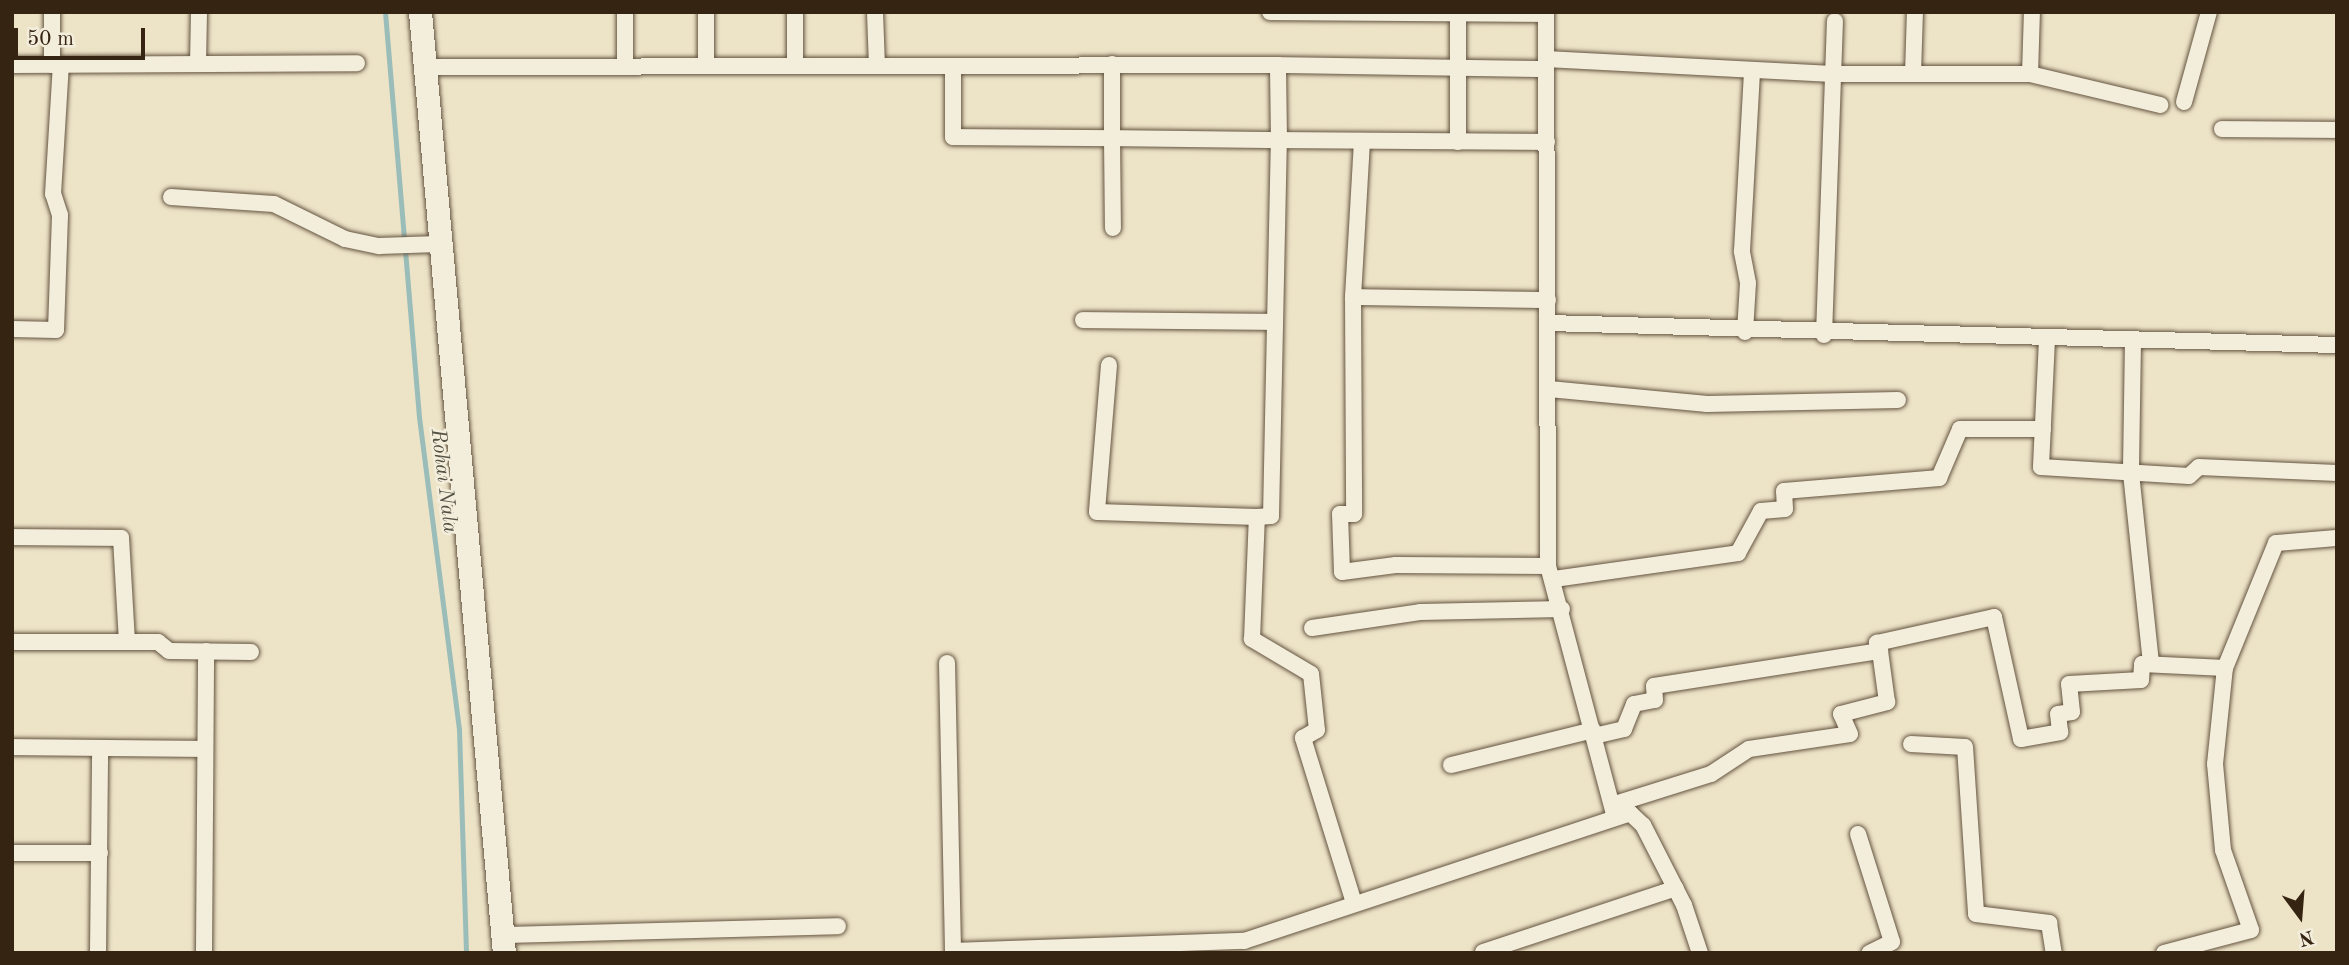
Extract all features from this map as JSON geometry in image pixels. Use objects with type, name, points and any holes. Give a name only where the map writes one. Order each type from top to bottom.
[{"type":"street","points":[[12,329],[56,330],[60,215],[53,194],[57,65],[52,12]]},
{"type":"street","points":[[198,64],[199,12]]},
{"type":"street","points":[[420,12],[430,245],[505,944],[838,926]]},
{"type":"street","points":[[625,12],[625,66]]},
{"type":"street","points":[[706,12],[706,66]]},
{"type":"street","points":[[795,12],[795,65]]},
{"type":"street","points":[[875,12],[877,66]]},
{"type":"street","points":[[1261,12],[1546,13],[1551,573],[1613,809]]},
{"type":"street","points":[[1913,74],[1914,12]]},
{"type":"street","points":[[2030,74],[2032,12]]},
{"type":"street","points":[[2184,102],[2209,12]]},
{"type":"street","points":[[1458,13],[1458,142]]},
{"type":"street","points":[[1824,335],[1835,21]]},
{"type":"street","points":[[12,65],[357,63]]},
{"type":"street","points":[[424,67],[1112,64],[1458,68],[1546,64],[1833,74],[2030,74],[2160,105]]},
{"type":"street","points":[[1112,64],[1113,228]]},
{"type":"street","points":[[1110,365],[1097,512],[1271,516],[1279,140],[1278,65]]},
{"type":"street","points":[[953,66],[953,138],[1547,142]]},
{"type":"street","points":[[1745,332],[1748,283],[1742,251],[1752,70]]},
{"type":"street","points":[[2222,130],[2337,130]]},
{"type":"street","points":[[1362,141],[1353,297],[1354,514],[1340,514],[1342,572],[1396,565],[1551,573],[1738,553],[1761,511],[1785,509],[1784,491],[1939,478],[1960,429],[2043,429]]},
{"type":"street","points":[[171,197],[274,204],[345,239],[379,246],[430,245]]},
{"type":"street","points":[[1353,297],[1548,300]]},
{"type":"street","points":[[1083,320],[1275,322]]},
{"type":"street","points":[[1548,323],[1824,335],[2337,345]]},
{"type":"street","points":[[2047,339],[2041,467],[2189,476],[2199,467],[2337,474]]},
{"type":"street","points":[[2133,341],[2131,473],[2151,664]]},
{"type":"street","points":[[1549,389],[1707,404],[1898,400]]},
{"type":"street","points":[[1257,517],[1252,639],[1311,674],[1317,730],[1303,738],[1354,903]]},
{"type":"street","points":[[12,537],[121,538],[127,642]]},
{"type":"street","points":[[2164,953],[2251,930],[2224,850],[2215,764],[2225,668],[2276,543],[2337,538]]},
{"type":"street","points":[[1312,628],[1420,612],[1562,610]]},
{"type":"street","points":[[947,663],[953,952],[1244,941],[1710,774],[1749,749],[1850,734],[1841,714],[1887,702],[1877,643],[1994,618],[2021,738],[2060,732],[2058,715],[2071,712],[2069,684],[2141,680],[2143,664],[2225,668]]},
{"type":"street","points":[[12,642],[127,642],[206,651],[251,652]]},
{"type":"street","points":[[204,953],[203,749],[206,651]]},
{"type":"street","points":[[1451,765],[1594,733],[1624,729],[1634,704],[1655,700],[1654,686],[1880,651]]},
{"type":"street","points":[[1911,744],[1965,747],[1976,914],[2049,923],[2054,953]]},
{"type":"street","points":[[12,747],[203,749]]},
{"type":"street","points":[[98,953],[100,748]]},
{"type":"street","points":[[1613,809],[1630,813],[1643,825],[1676,888],[1700,953]]},
{"type":"street","points":[[1858,834],[1892,942],[1869,953]]},
{"type":"street","points":[[12,853],[100,853]]},
{"type":"street","points":[[1483,952],[1676,888]]},
{"type":"waterway","name":"Rohai Nala","points":[[385,12],[419,417],[459,729],[466,953]]}]
